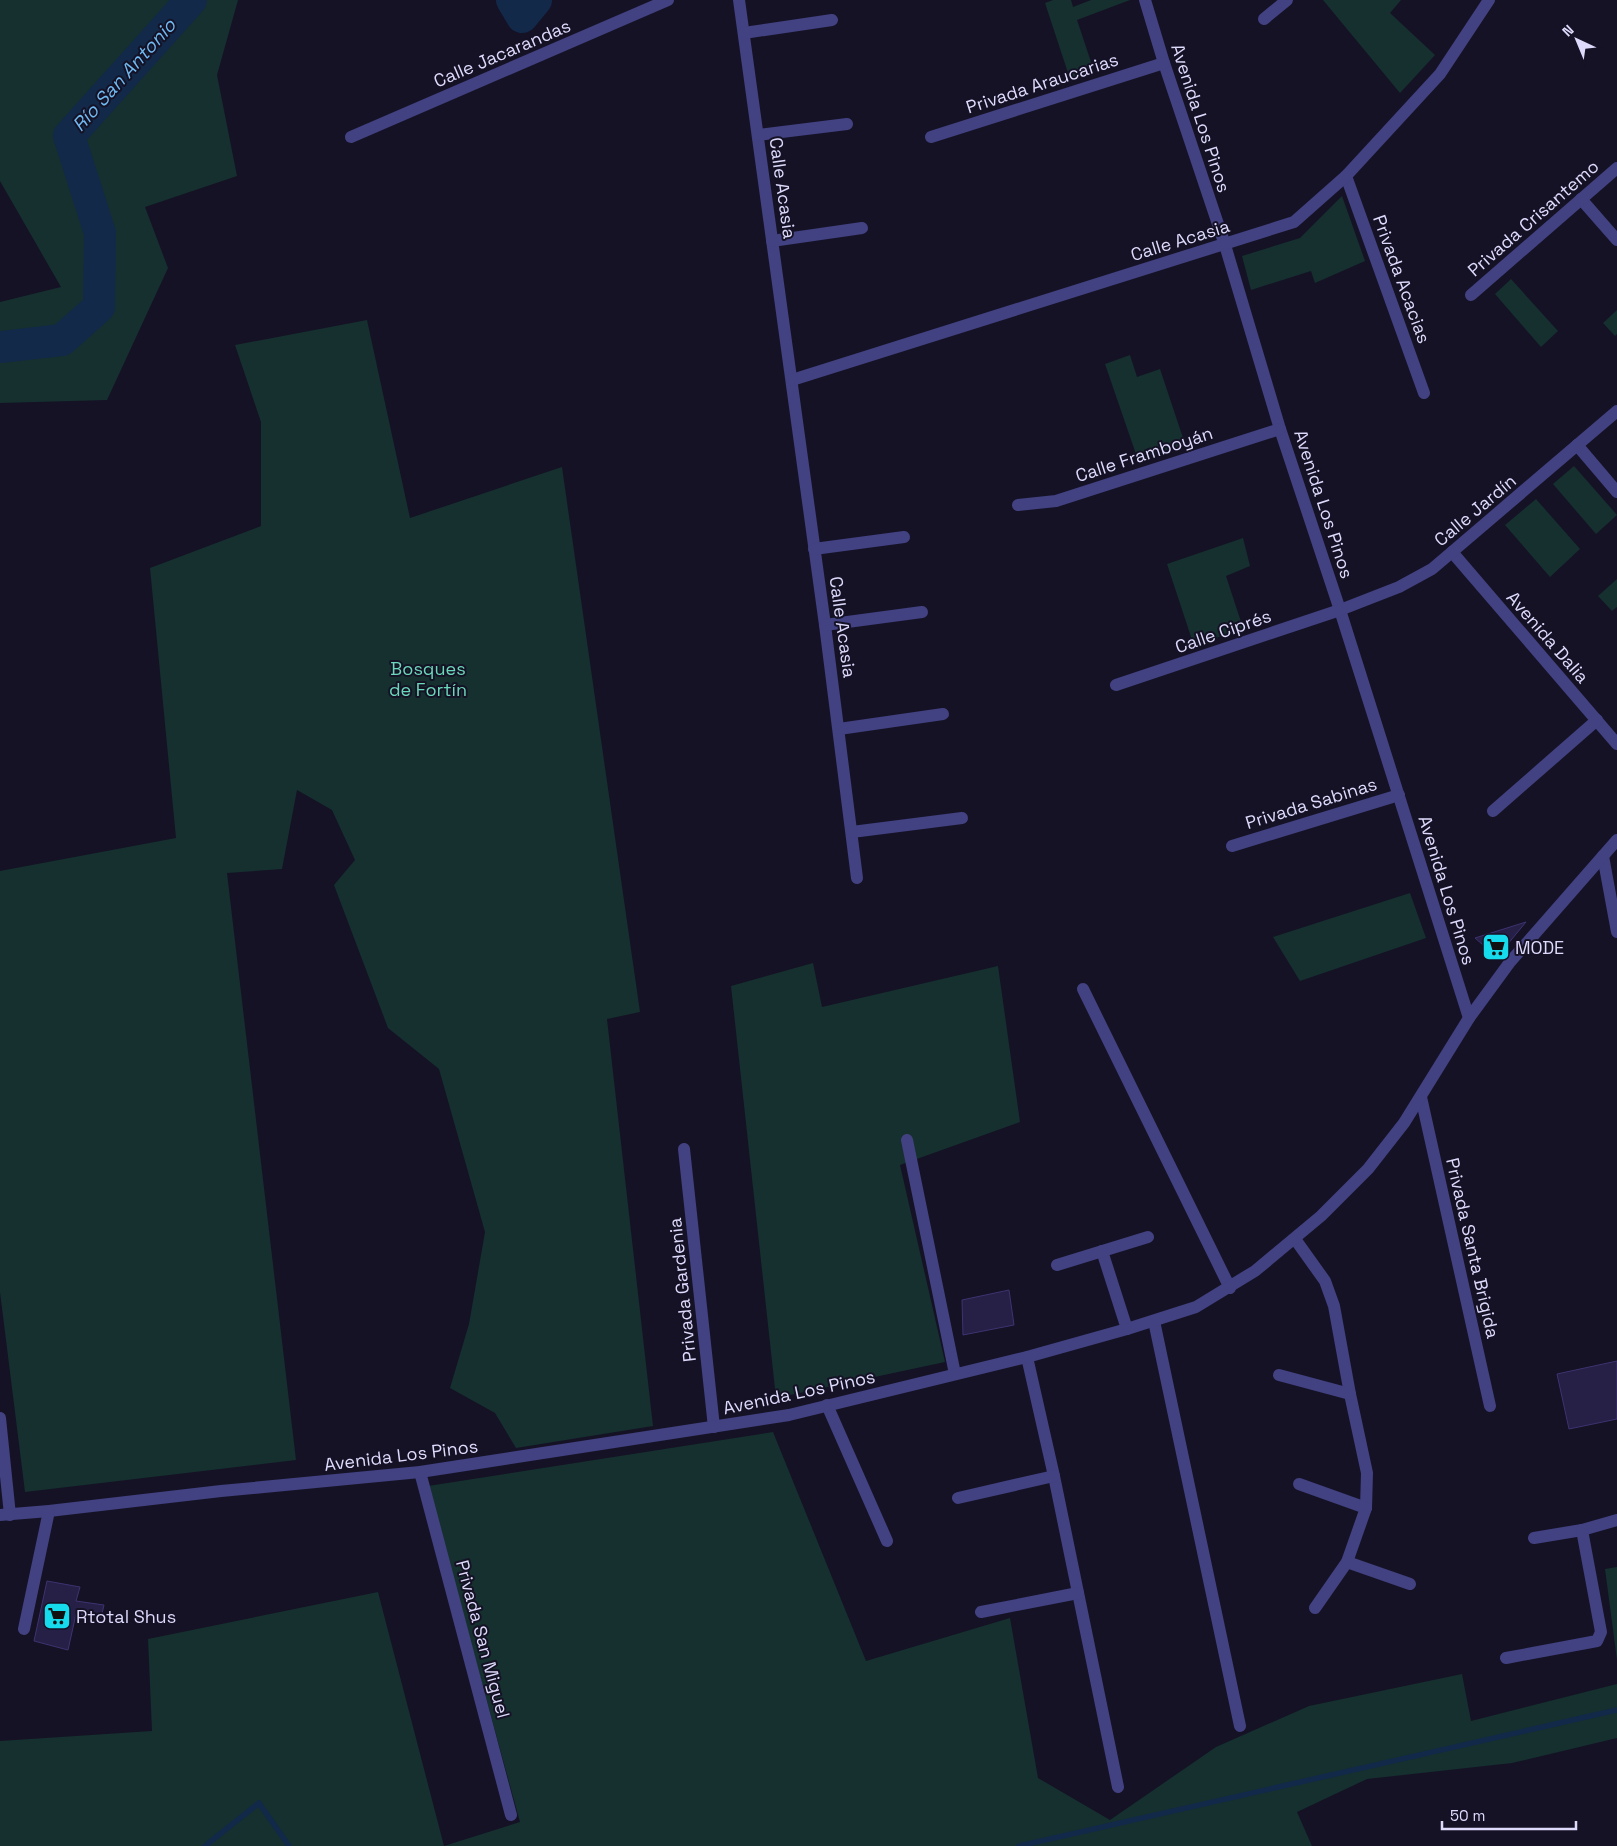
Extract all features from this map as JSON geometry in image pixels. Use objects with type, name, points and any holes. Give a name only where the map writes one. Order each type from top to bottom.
[{"type":"street","name":"Calle Jacarandas","points":[[351,137],[668,0]]},
{"type":"street","name":"Calle Acasia","points":[[739,0],[839,729],[857,878]]},
{"type":"street","name":"Avenida Los Pinos","points":[[1145,0],[1164,63],[1225,244],[1280,429],[1340,610],[1469,1018]]},
{"type":"street","points":[[1264,19],[1287,0]]},
{"type":"street","name":"Calle Acasia","points":[[792,380],[1294,222],[1346,176],[1440,74],[1489,0]]},
{"type":"street","points":[[744,33],[832,20]]},
{"type":"street","name":"Privada Araucarias","points":[[931,137],[1164,63]]},
{"type":"street","points":[[758,135],[847,124]]},
{"type":"street","name":"Privada Crisantemo","points":[[1471,295],[1617,168]]},
{"type":"street","name":"Privada Acacias","points":[[1346,176],[1424,393]]},
{"type":"street","points":[[1581,199],[1617,240]]},
{"type":"street","points":[[772,241],[862,228]]},
{"type":"street","name":"Calle Jardín","points":[[1340,610],[1413,580],[1432,569],[1617,411]]},
{"type":"street","name":"Calle Framboyán","points":[[1018,505],[1056,501],[1280,429]]},
{"type":"street","points":[[1578,445],[1617,492]]},
{"type":"street","points":[[814,549],[904,536]]},
{"type":"street","name":"Avenida Dalia","points":[[1452,552],[1617,744]]},
{"type":"street","name":"Calle Ciprés","points":[[1116,685],[1340,610]]},
{"type":"street","points":[[825,625],[922,612]]},
{"type":"street","points":[[839,729],[943,714]]},
{"type":"street","points":[[1493,811],[1597,720]]},
{"type":"street","name":"Privada Sabinas","points":[[1232,846],[1399,795]]},
{"type":"street","points":[[852,832],[962,818]]},
{"type":"street","name":"Avenida Los Pinos","points":[[5,1515],[221,1490],[420,1472],[789,1415],[1027,1357],[1128,1329],[1196,1307],[1255,1271],[1295,1239],[1328,1210],[1368,1169],[1395,1136],[1469,1018],[1510,962],[1617,840]]},
{"type":"street","points":[[1603,856],[1617,932]]},
{"type":"street","points":[[1083,989],[1230,1288]]},
{"type":"street","name":"Privada Santa Brigida","points":[[1421,1097],[1490,1406]]},
{"type":"street","points":[[907,1140],[955,1374]]},
{"type":"street","name":"Privada Gardenia","points":[[684,1149],[714,1427]]},
{"type":"street","points":[[1057,1265],[1148,1237]]},
{"type":"street","points":[[1295,1239],[1325,1281],[1334,1306],[1367,1473],[1366,1508],[1348,1562],[1316,1608]]},
{"type":"street","points":[[1102,1251],[1128,1329]]},
{"type":"street","points":[[1154,1321],[1240,1726]]},
{"type":"street","points":[[1027,1357],[1054,1476],[1118,1787]]},
{"type":"street","points":[[1279,1375],[1350,1394]]},
{"type":"street","points":[[827,1405],[887,1541]]},
{"type":"street","points":[[0,1418],[5,1515]]},
{"type":"street","name":"Privada San Miguel","points":[[420,1472],[511,1815]]},
{"type":"street","points":[[958,1498],[1054,1476]]},
{"type":"street","points":[[1299,1484],[1366,1508]]},
{"type":"street","points":[[24,1629],[49,1511]]},
{"type":"street","points":[[1534,1538],[1582,1530],[1617,1520]]},
{"type":"street","points":[[1506,1658],[1597,1641],[1600,1636],[1601,1632],[1582,1530]]},
{"type":"street","points":[[1348,1562],[1410,1584]]},
{"type":"street","points":[[981,1612],[1078,1593]]},
{"type":"green space","points":[[0,0],[238,0],[217,75],[237,176],[145,207],[168,268],[107,400],[0,403],[0,302],[61,287],[0,181]]},
{"type":"green space","points":[[1053,0],[1071,0],[1073,7],[1091,0],[1130,0],[1077,20],[1094,71],[1070,79],[1045,3]]},
{"type":"green space","points":[[1323,0],[1401,0],[1390,13],[1435,55],[1400,93]]},
{"type":"green space","points":[[1342,196],[1365,261],[1315,283],[1311,271],[1251,290],[1242,256],[1300,238]]},
{"type":"green space","points":[[1511,279],[1558,331],[1541,347],[1495,294]]},
{"type":"green space","points":[[1617,310],[1617,334],[1615,336],[1603,323]]},
{"type":"green space","name":"Bosques de Fortín","points":[[367,320],[410,518],[562,467],[640,1012],[607,1019],[653,1426],[516,1448],[495,1413],[450,1388],[469,1324],[485,1232],[439,1069],[388,1028],[334,885],[355,860],[332,810],[297,790],[282,869],[227,873],[296,1460],[25,1492],[0,1292],[0,871],[176,838],[150,568],[261,526],[261,422],[235,345]]},
{"type":"green space","points":[[1130,355],[1137,377],[1160,369],[1185,444],[1138,460],[1105,364]]},
{"type":"green space","points":[[1574,466],[1617,515],[1596,534],[1553,484]]},
{"type":"green space","points":[[1536,499],[1580,549],[1550,577],[1505,525]]},
{"type":"green space","points":[[1243,538],[1250,566],[1226,576],[1243,628],[1194,646],[1167,564]]},
{"type":"green space","points":[[1617,579],[1617,607],[1612,611],[1598,596]]},
{"type":"green space","points":[[1410,893],[1426,938],[1300,981],[1273,937]]},
{"type":"green space","points":[[813,963],[822,1007],[998,966],[1020,1122],[900,1165],[945,1362],[776,1398],[731,986]]},
{"type":"green space","points":[[773,1432],[866,1661],[1010,1618],[1038,1778],[1110,1820],[1216,1747],[1309,1706],[1462,1674],[1471,1721],[1617,1684],[1617,1738],[1512,1763],[1367,1779],[1297,1812],[1312,1846],[444,1846],[520,1822],[428,1486]]},
{"type":"green space","points":[[1617,1567],[1617,1660],[1605,1569]]},
{"type":"green space","points":[[378,1592],[444,1846],[0,1846],[0,1741],[152,1731],[148,1639]]},
{"type":"building","name":"MODE","points":[[1526,922],[1497,957],[1475,938]]},
{"type":"building","points":[[1009,1290],[1014,1325],[963,1335],[962,1300]]},
{"type":"building","points":[[1617,1361],[1617,1419],[1569,1429],[1557,1374]]},
{"type":"building","name":"Rtotal Shus","points":[[47,1581],[80,1587],[76,1601],[104,1605],[101,1618],[76,1614],[68,1650],[34,1641]]},
{"type":"waterway","name":"Río San Antonio","points":[[0,347],[62,340],[99,307],[100,233],[69,136],[191,0]]},
{"type":"waterway","name":"Río San Antonio","points":[[512,0],[522,17],[536,0]]},
{"type":"waterway","points":[[1019,1846],[1617,1710]]},
{"type":"waterway","points":[[205,1846],[259,1803],[289,1846]]},
{"type":"place","name":"MODE","points":[[1496,947]]},
{"type":"place","name":"Rtotal Shus","points":[[57,1616]]}]
